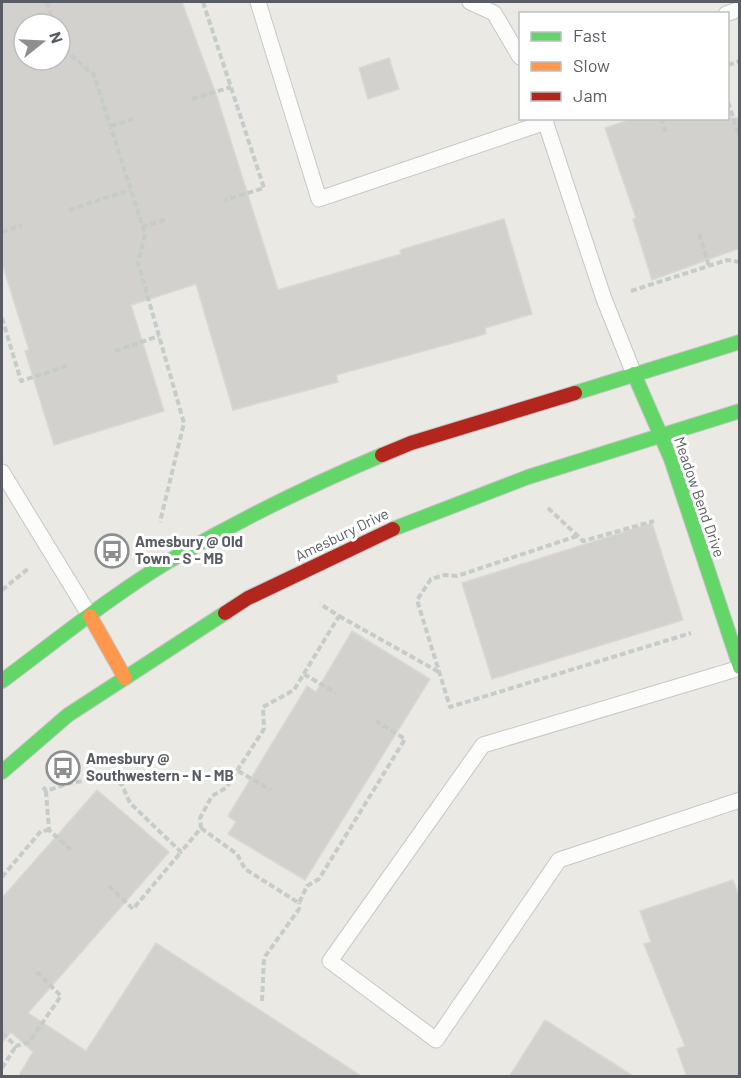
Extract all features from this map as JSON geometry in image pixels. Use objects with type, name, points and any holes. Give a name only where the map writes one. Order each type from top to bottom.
[{"type":"street","points":[[2,681],[90,616],[180,554],[327,478],[411,443],[740,342]]},
{"type":"street","name":"Meadow Bend Drive","points":[[634,374],[671,459],[740,668]]},
{"type":"street","name":"Amesbury Drive","points":[[2,772],[68,715],[248,598],[401,525],[528,477],[660,434],[740,411]]},
{"type":"street","points":[[90,616],[125,678]]},
{"type":"lane","points":[[258,2],[319,199],[545,120],[608,309],[634,374]]},
{"type":"lane","points":[[470,2],[494,13],[519,55]]},
{"type":"lane","points":[[2,472],[90,616]]},
{"type":"lane","points":[[740,668],[483,745],[330,961],[436,1040],[559,860],[740,800]]},
{"type":"path","points":[[203,2],[264,188],[225,200]]},
{"type":"path","points":[[72,56],[94,75],[145,234],[138,263],[184,423],[160,524]]},
{"type":"path","points":[[192,99],[231,87]]},
{"type":"path","points":[[729,105],[740,138]]},
{"type":"path","points":[[111,126],[137,118]]},
{"type":"path","points":[[662,120],[666,133]]},
{"type":"path","points":[[69,210],[130,189]]},
{"type":"path","points":[[142,227],[167,219]]},
{"type":"path","points":[[2,232],[22,225]]},
{"type":"path","points":[[699,234],[709,266]]},
{"type":"path","points":[[630,291],[727,260],[740,262]]},
{"type":"path","points":[[2,318],[21,381],[67,366]]},
{"type":"path","points":[[114,351],[159,336]]},
{"type":"path","points":[[542,502],[583,541],[662,518]]},
{"type":"path","points":[[577,536],[457,576],[445,574],[431,579],[417,600],[450,707],[698,631]]},
{"type":"path","points":[[2,590],[30,567]]},
{"type":"path","points":[[318,603],[439,672]]},
{"type":"path","points":[[110,886],[133,909],[201,828],[200,818],[212,796],[226,788],[238,771],[264,729],[263,707],[294,690],[339,616]]},
{"type":"path","points":[[304,674],[336,693]]},
{"type":"path","points":[[262,1001],[264,958],[300,909],[299,903],[307,886],[319,879],[405,739],[376,721]]},
{"type":"path","points":[[238,771],[271,790]]},
{"type":"path","points":[[46,791],[70,783],[113,777],[122,784],[130,803],[181,852]]},
{"type":"path","points":[[40,783],[46,791],[49,830],[71,850]]},
{"type":"path","points":[[201,828],[237,854],[245,869],[299,903]]},
{"type":"path","points":[[2,878],[41,831],[49,830]]},
{"type":"path","points":[[2,1068],[16,1046],[29,1042],[61,996],[35,970]]},
{"type":"path","points":[[2,1033],[16,1046]]},
{"type":"building","points":[[2,2],[182,2],[217,97],[278,290],[401,254],[400,250],[504,219],[532,314],[485,328],[486,334],[336,375],[338,382],[233,410],[196,284],[131,305],[164,411],[54,445],[25,351],[29,350],[2,263]]},
{"type":"building","points":[[389,58],[399,89],[368,99],[359,68]]},
{"type":"building","points":[[729,118],[740,118],[740,248],[652,280],[633,219],[636,218],[605,128],[628,120],[729,120]]},
{"type":"building","points":[[652,523],[683,620],[492,679],[462,583]]},
{"type":"building","points":[[352,631],[430,679],[305,880],[228,834],[236,822],[228,816],[307,686],[316,692]]},
{"type":"building","points":[[97,790],[169,852],[28,1013],[86,1051],[156,943],[363,1077],[18,1077],[33,1052],[11,1032],[2,1043],[2,898]]},
{"type":"building","points":[[733,880],[740,899],[740,1077],[687,1077],[677,1049],[685,1046],[644,944],[651,942],[640,911]]},
{"type":"building","points":[[545,1020],[635,1077],[509,1077]]},
{"type":"traffic: fast","points":[[575,393],[740,342]]},
{"type":"traffic: fast","points":[[634,374],[671,459],[740,667]]},
{"type":"traffic: fast","points":[[393,529],[528,477],[740,411]]},
{"type":"traffic: fast","points":[[2,681],[112,599],[181,554],[280,502],[382,455]]},
{"type":"traffic: fast","points":[[2,772],[68,715],[225,613]]},
{"type":"traffic: slow","points":[[90,616],[125,678]]},
{"type":"traffic: jam","points":[[382,455],[411,443],[575,393]]},
{"type":"traffic: jam","points":[[225,613],[248,598],[393,529]]},
{"type":"place","name":"Amesbury @ Old Town - S - MB","points":[[112,551]]},
{"type":"place","name":"Amesbury @ Southwestern - N - MB","points":[[63,768]]}]
